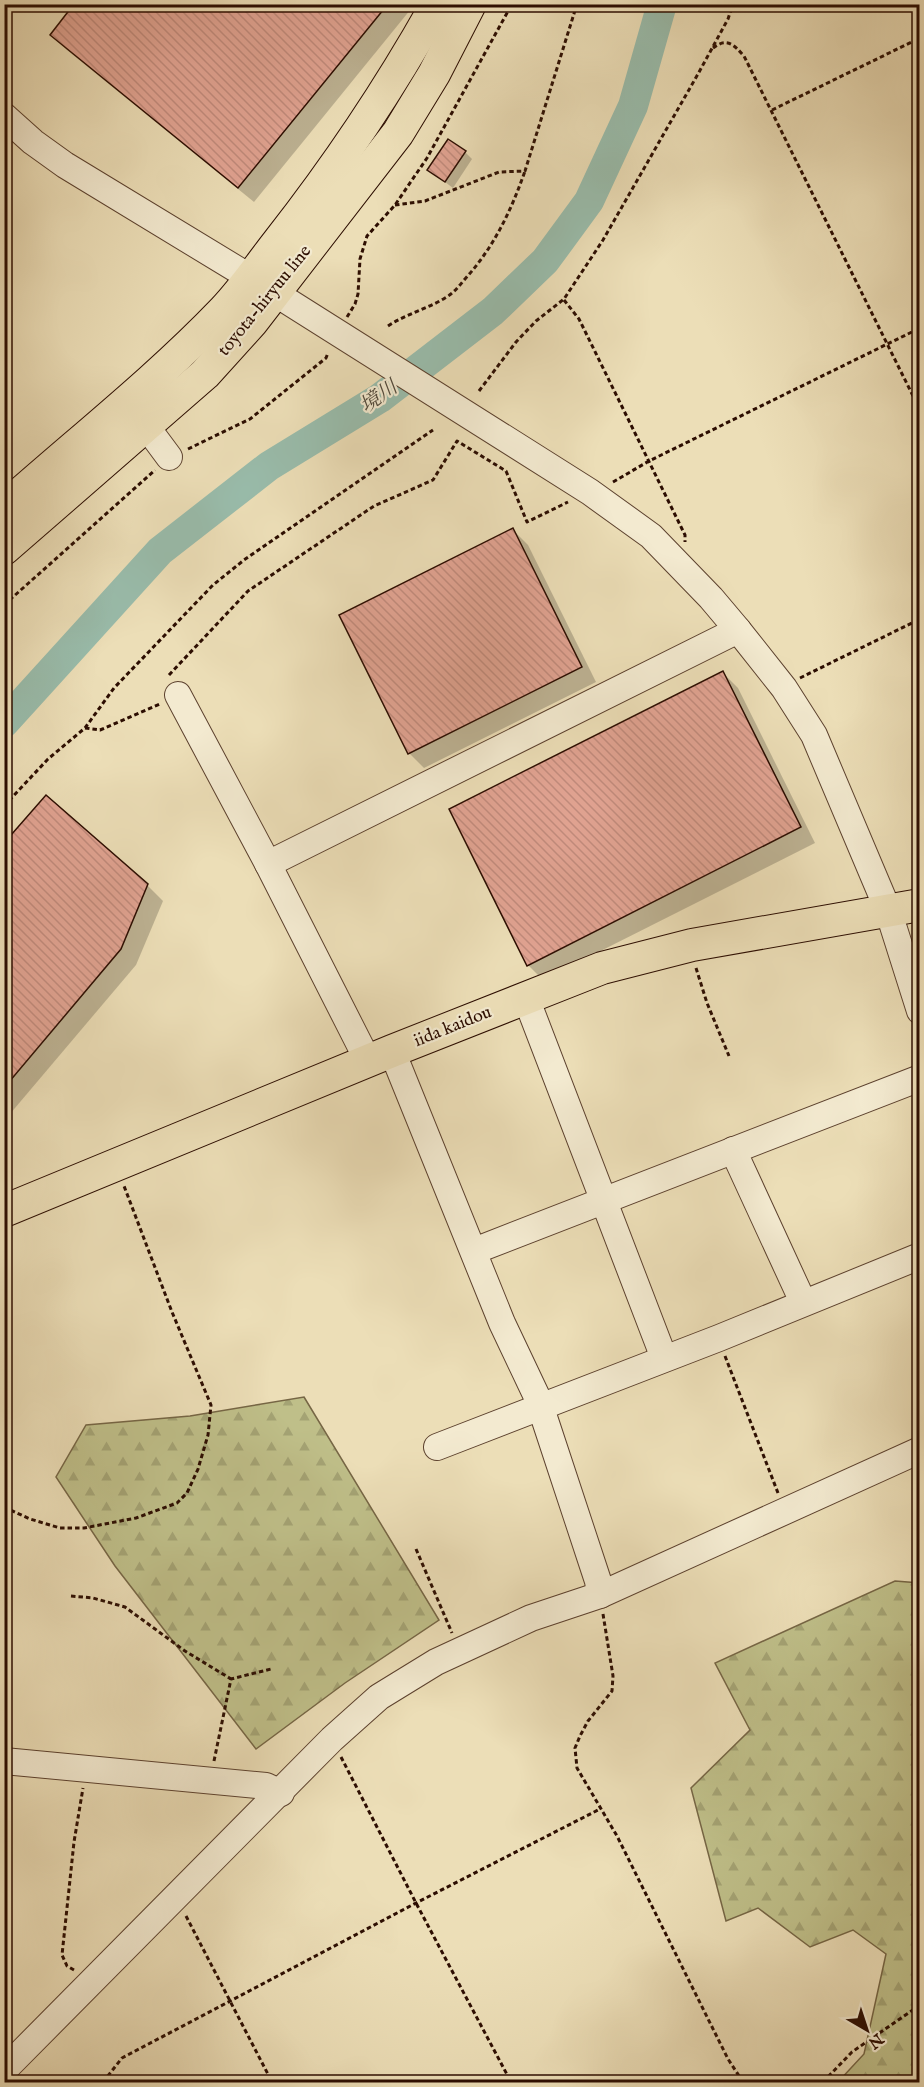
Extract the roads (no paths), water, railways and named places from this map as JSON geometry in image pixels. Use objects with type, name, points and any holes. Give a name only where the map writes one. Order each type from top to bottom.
[{"type":"main road","name":"toyota-hiryuu line","points":[[4,549],[204,374],[252,322],[262,285],[323,184],[407,56],[437,4]]},
{"type":"main road","name":"toyota-hiryuu line","points":[[4,508],[262,285],[398,133],[434,74],[470,4]]},
{"type":"main road","name":"iida kaidou","points":[[4,1210],[602,968],[692,945],[920,905]]},
{"type":"street","points":[[4,116],[33,142],[65,165],[262,285],[590,492],[651,536],[711,598],[738,630],[784,688],[814,735],[888,910],[920,1011]]},
{"type":"street","points":[[146,426],[169,458]]},
{"type":"street","points":[[268,864],[738,630]]},
{"type":"street","points":[[178,695],[268,864],[380,1056],[474,1251],[502,1323],[538,1399],[598,1581],[600,1595]]},
{"type":"street","points":[[526,998],[664,1358]]},
{"type":"street","points":[[474,1251],[920,1078]]},
{"type":"street","points":[[733,1150],[803,1302]]},
{"type":"street","points":[[437,1447],[718,1338],[920,1256]]},
{"type":"street","points":[[4,2070],[332,1739],[379,1697],[436,1662],[531,1618],[600,1595],[920,1450]]},
{"type":"street","points":[[4,1761],[266,1786],[281,1793]]},
{"type":"waterway","name":"境川","points":[[4,723],[160,551],[269,466],[380,398],[493,311],[545,261],[589,201],[633,106],[662,4]]}]
